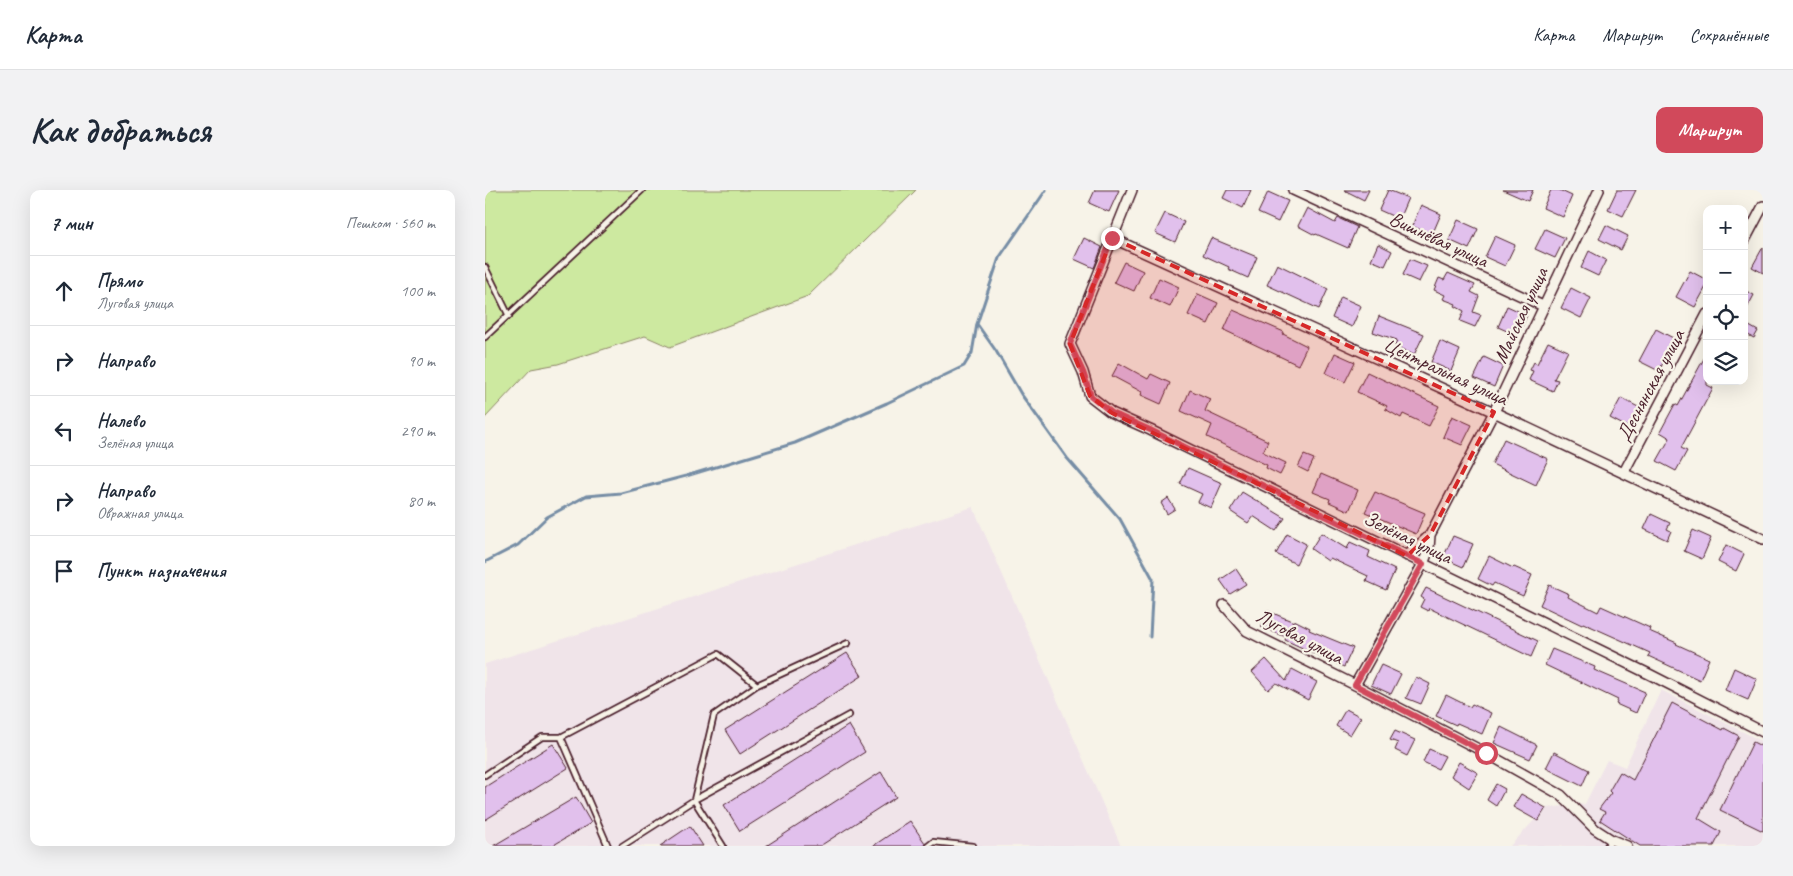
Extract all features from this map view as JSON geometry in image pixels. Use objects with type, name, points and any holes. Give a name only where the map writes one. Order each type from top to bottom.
[{"type":"street","points":[[1112,238],[1132,190]]},
{"type":"street","name":"Вишнёвая улица","points":[[1293,190],[1543,306]]},
{"type":"street","name":"Майская улица","points":[[1430,535],[1494,412],[1596,191]]},
{"type":"street","points":[[1748,234],[1763,206]]},
{"type":"street","name":"Зелёная улица","points":[[1112,238],[1070,344],[1083,372],[1091,396],[1112,413],[1763,732]]},
{"type":"street","name":"Центральная улица","points":[[1112,238],[1624,472],[1763,539]]},
{"type":"street","name":"Деснянская улица","points":[[1624,472],[1703,322]]},
{"type":"street","points":[[1407,556],[1430,535]]},
{"type":"street","points":[[1355,685],[1423,564],[1429,549],[1430,535]]},
{"type":"street","name":"Луговая улица","points":[[1224,605],[1247,631],[1486,753],[1561,795],[1609,843],[1627,846]]},
{"type":"lane","points":[[485,337],[642,190]]},
{"type":"lane","points":[[485,267],[509,316]]},
{"type":"lane","points":[[723,846],[694,800],[714,715],[757,685],[848,642]]},
{"type":"lane","points":[[485,775],[542,737],[561,737],[718,654],[757,685]]},
{"type":"lane","points":[[622,846],[694,800],[849,715]]},
{"type":"lane","points":[[561,737],[608,846]]},
{"type":"lane","points":[[928,846],[933,842],[973,846]]},
{"type":"highlighted area","points":[[1112,238],[1494,412],[1430,535],[1407,556],[1112,413],[1090,396],[1070,344]]},
{"type":"shaded area","points":[[973,507],[1121,846],[485,846],[485,664]]},
{"type":"shaded area","points":[[1661,690],[1763,742],[1763,846],[1510,846],[1546,808],[1585,804],[1607,760],[1625,767]]},
{"type":"green space","points":[[485,190],[916,190],[808,296],[670,347],[645,336],[558,364],[531,369],[485,418]]},
{"type":"building","points":[[1095,190],[1119,190],[1109,212],[1089,203]]},
{"type":"building","points":[[1227,190],[1251,190],[1243,208],[1223,198]]},
{"type":"building","points":[[1344,190],[1369,190],[1364,200]]},
{"type":"building","points":[[1388,190],[1408,198],[1399,219],[1379,210]]},
{"type":"building","points":[[1503,190],[1533,190],[1528,201]]},
{"type":"building","points":[[1551,190],[1559,190],[1572,196],[1563,217],[1543,208]]},
{"type":"building","points":[[1617,190],[1636,190],[1623,216],[1608,209]]},
{"type":"building","points":[[1268,192],[1288,201],[1278,222],[1258,213]]},
{"type":"building","points":[[1421,205],[1441,214],[1432,235],[1412,226]]},
{"type":"building","points":[[1307,208],[1335,223],[1338,218],[1357,227],[1348,248],[1298,226]]},
{"type":"building","points":[[1165,213],[1184,222],[1175,242],[1155,233]]},
{"type":"building","points":[[1458,220],[1478,229],[1469,249],[1449,240]]},
{"type":"building","points":[[1606,225],[1628,236],[1621,250],[1599,239]]},
{"type":"building","points":[[1545,229],[1565,238],[1555,258],[1535,249]]},
{"type":"building","points":[[1495,236],[1515,245],[1505,266],[1485,257]]},
{"type":"building","points":[[1084,238],[1102,247],[1094,268],[1074,259]]},
{"type":"building","points":[[1211,238],[1257,257],[1248,278],[1203,255]]},
{"type":"building","points":[[1378,244],[1392,251],[1385,266],[1371,260]]},
{"type":"building","points":[[1763,247],[1763,273],[1752,267]]},
{"type":"building","points":[[1589,251],[1606,260],[1598,276],[1581,268]]},
{"type":"building","points":[[1410,259],[1427,266],[1419,282],[1403,275]]},
{"type":"building","points":[[1124,262],[1143,271],[1134,291],[1114,282]]},
{"type":"building","points":[[1277,264],[1328,289],[1319,309],[1267,285]]},
{"type":"building","points":[[1690,271],[1703,278],[1703,292],[1695,307],[1676,297]]},
{"type":"building","points":[[1448,273],[1475,285],[1471,292],[1479,296],[1473,312],[1481,315],[1475,327],[1460,321],[1464,311],[1455,306],[1456,304],[1443,299],[1445,295],[1434,290],[1439,278],[1444,280]]},
{"type":"building","points":[[1159,278],[1179,287],[1170,307],[1150,298]]},
{"type":"building","points":[[1571,288],[1591,298],[1581,318],[1561,308]]},
{"type":"building","points":[[1748,292],[1754,295],[1748,306]]},
{"type":"building","points":[[1198,294],[1218,303],[1208,324],[1188,315]]},
{"type":"building","points":[[1341,297],[1361,306],[1352,327],[1332,318]]},
{"type":"building","points":[[1507,306],[1527,315],[1518,336],[1498,327]]},
{"type":"building","points":[[1233,310],[1284,332],[1283,334],[1307,346],[1298,365],[1224,330]]},
{"type":"building","points":[[1379,316],[1424,334],[1414,355],[1395,346],[1397,340],[1373,332]]},
{"type":"building","points":[[1748,325],[1758,331],[1754,338],[1748,335]]},
{"type":"building","points":[[1656,329],[1675,339],[1659,371],[1639,361]]},
{"type":"building","points":[[1440,341],[1460,350],[1451,371],[1431,362]]},
{"type":"building","points":[[1548,342],[1568,351],[1554,379],[1558,380],[1553,391],[1529,380],[1533,371],[1530,370],[1534,362],[1537,364]]},
{"type":"building","points":[[1335,353],[1355,362],[1345,382],[1326,373]]},
{"type":"building","points":[[1484,357],[1503,366],[1494,387],[1474,378]]},
{"type":"building","points":[[1703,360],[1703,385],[1713,388],[1681,448],[1687,451],[1676,471],[1657,461],[1670,438],[1660,432],[1675,404],[1678,406]]},
{"type":"building","points":[[1119,363],[1148,379],[1151,374],[1170,383],[1161,404],[1141,395],[1142,392],[1112,376]]},
{"type":"building","points":[[1367,372],[1439,406],[1429,426],[1403,414],[1401,418],[1385,409],[1387,406],[1357,392]]},
{"type":"building","points":[[1190,390],[1210,399],[1205,411],[1268,441],[1263,452],[1286,463],[1280,475],[1266,468],[1267,465],[1207,437],[1212,425],[1181,411]]},
{"type":"building","points":[[1621,398],[1640,408],[1629,428],[1610,418]]},
{"type":"building","points":[[1452,416],[1472,425],[1462,445],[1443,437]]},
{"type":"building","points":[[1504,439],[1548,459],[1536,485],[1492,464]]},
{"type":"building","points":[[1304,455],[1314,459],[1308,472],[1298,467]]},
{"type":"building","points":[[1188,468],[1222,483],[1211,508],[1198,502],[1202,494],[1180,484]]},
{"type":"building","points":[[1321,474],[1358,490],[1349,511],[1329,502],[1330,499],[1313,492]]},
{"type":"building","points":[[1242,492],[1285,518],[1276,531],[1253,516],[1248,523],[1230,511]]},
{"type":"building","points":[[1375,492],[1425,513],[1416,534],[1365,512]]},
{"type":"building","points":[[1168,498],[1175,509],[1167,514],[1161,503]]},
{"type":"building","points":[[1651,514],[1670,523],[1667,529],[1671,531],[1667,540],[1644,529]]},
{"type":"building","points":[[1693,530],[1711,538],[1702,559],[1684,551]]},
{"type":"building","points":[[1321,533],[1347,549],[1350,542],[1370,551],[1368,557],[1395,570],[1386,590],[1366,581],[1368,576],[1330,558],[1328,561],[1311,549]]},
{"type":"building","points":[[1287,534],[1306,544],[1296,564],[1276,554]]},
{"type":"building","points":[[1453,536],[1473,544],[1463,567],[1443,558]]},
{"type":"building","points":[[1726,545],[1744,554],[1736,571],[1718,562]]},
{"type":"building","points":[[1489,556],[1532,575],[1523,596],[1494,583],[1492,586],[1478,579]]},
{"type":"building","points":[[1236,569],[1246,584],[1230,594],[1220,580]]},
{"type":"building","points":[[1549,585],[1569,594],[1568,597],[1598,612],[1601,606],[1650,628],[1649,631],[1709,659],[1700,680],[1648,656],[1650,653],[1583,623],[1582,625],[1540,605]]},
{"type":"building","points":[[1426,588],[1538,641],[1531,657],[1429,608],[1428,611],[1420,607],[1424,599],[1421,597]]},
{"type":"building","points":[[1268,611],[1294,622],[1294,620],[1310,628],[1309,630],[1353,648],[1344,667],[1285,640],[1286,637],[1261,627]]},
{"type":"building","points":[[1552,649],[1595,667],[1594,670],[1645,692],[1636,713],[1616,704],[1618,700],[1545,665]]},
{"type":"building","points":[[847,653],[862,676],[740,754],[725,730]]},
{"type":"building","points":[[1266,659],[1286,681],[1292,669],[1317,682],[1308,700],[1276,683],[1268,690],[1252,672]]},
{"type":"building","points":[[1381,665],[1401,674],[1391,694],[1371,685]]},
{"type":"building","points":[[1734,668],[1757,679],[1748,700],[1725,690]]},
{"type":"building","points":[[1416,677],[1430,684],[1421,704],[1406,698]]},
{"type":"building","points":[[1446,695],[1470,707],[1472,704],[1491,713],[1482,734],[1436,716]]},
{"type":"building","points":[[1672,703],[1723,730],[1724,728],[1739,736],[1698,818],[1721,832],[1714,846],[1640,846],[1600,820],[1605,812],[1599,809],[1611,793],[1609,791],[1620,772],[1633,780]]},
{"type":"building","points":[[1346,709],[1361,717],[1350,735],[1336,726]]},
{"type":"building","points":[[849,725],[865,752],[740,831],[724,805]]},
{"type":"building","points":[[1501,727],[1537,745],[1530,759],[1494,743]]},
{"type":"building","points":[[1395,731],[1415,740],[1407,756],[1395,750],[1398,743],[1390,740]]},
{"type":"building","points":[[1753,742],[1763,747],[1763,831],[1720,810]]},
{"type":"building","points":[[553,744],[568,768],[485,820],[485,787]]},
{"type":"building","points":[[1429,749],[1445,756],[1438,769],[1423,762]]},
{"type":"building","points":[[1554,752],[1589,770],[1582,786],[1546,768]]},
{"type":"building","points":[[1459,762],[1478,773],[1469,788],[1451,776]]},
{"type":"building","points":[[881,772],[896,797],[820,846],[766,846]]},
{"type":"building","points":[[1496,784],[1505,789],[1496,806],[1487,800]]},
{"type":"building","points":[[1521,794],[1546,808],[1538,821],[1513,807]]},
{"type":"building","points":[[576,797],[591,823],[552,846],[493,846]]},
{"type":"building","points":[[910,821],[925,843],[924,846],[873,846]]},
{"type":"building","points":[[690,826],[703,846],[660,846]]},
{"type":"waterway","points":[[485,562],[518,545],[547,517],[586,496],[621,493],[686,476],[795,443],[887,403],[964,366],[972,353],[977,324],[999,258],[1046,190]]},
{"type":"waterway","points":[[977,324],[996,351],[1021,394],[1067,458],[1120,519],[1153,579],[1150,637]]},
{"type":"route","points":[[1112,238],[1070,344],[1083,372],[1091,396],[1112,413],[1423,564],[1355,685],[1486,753]]}]
